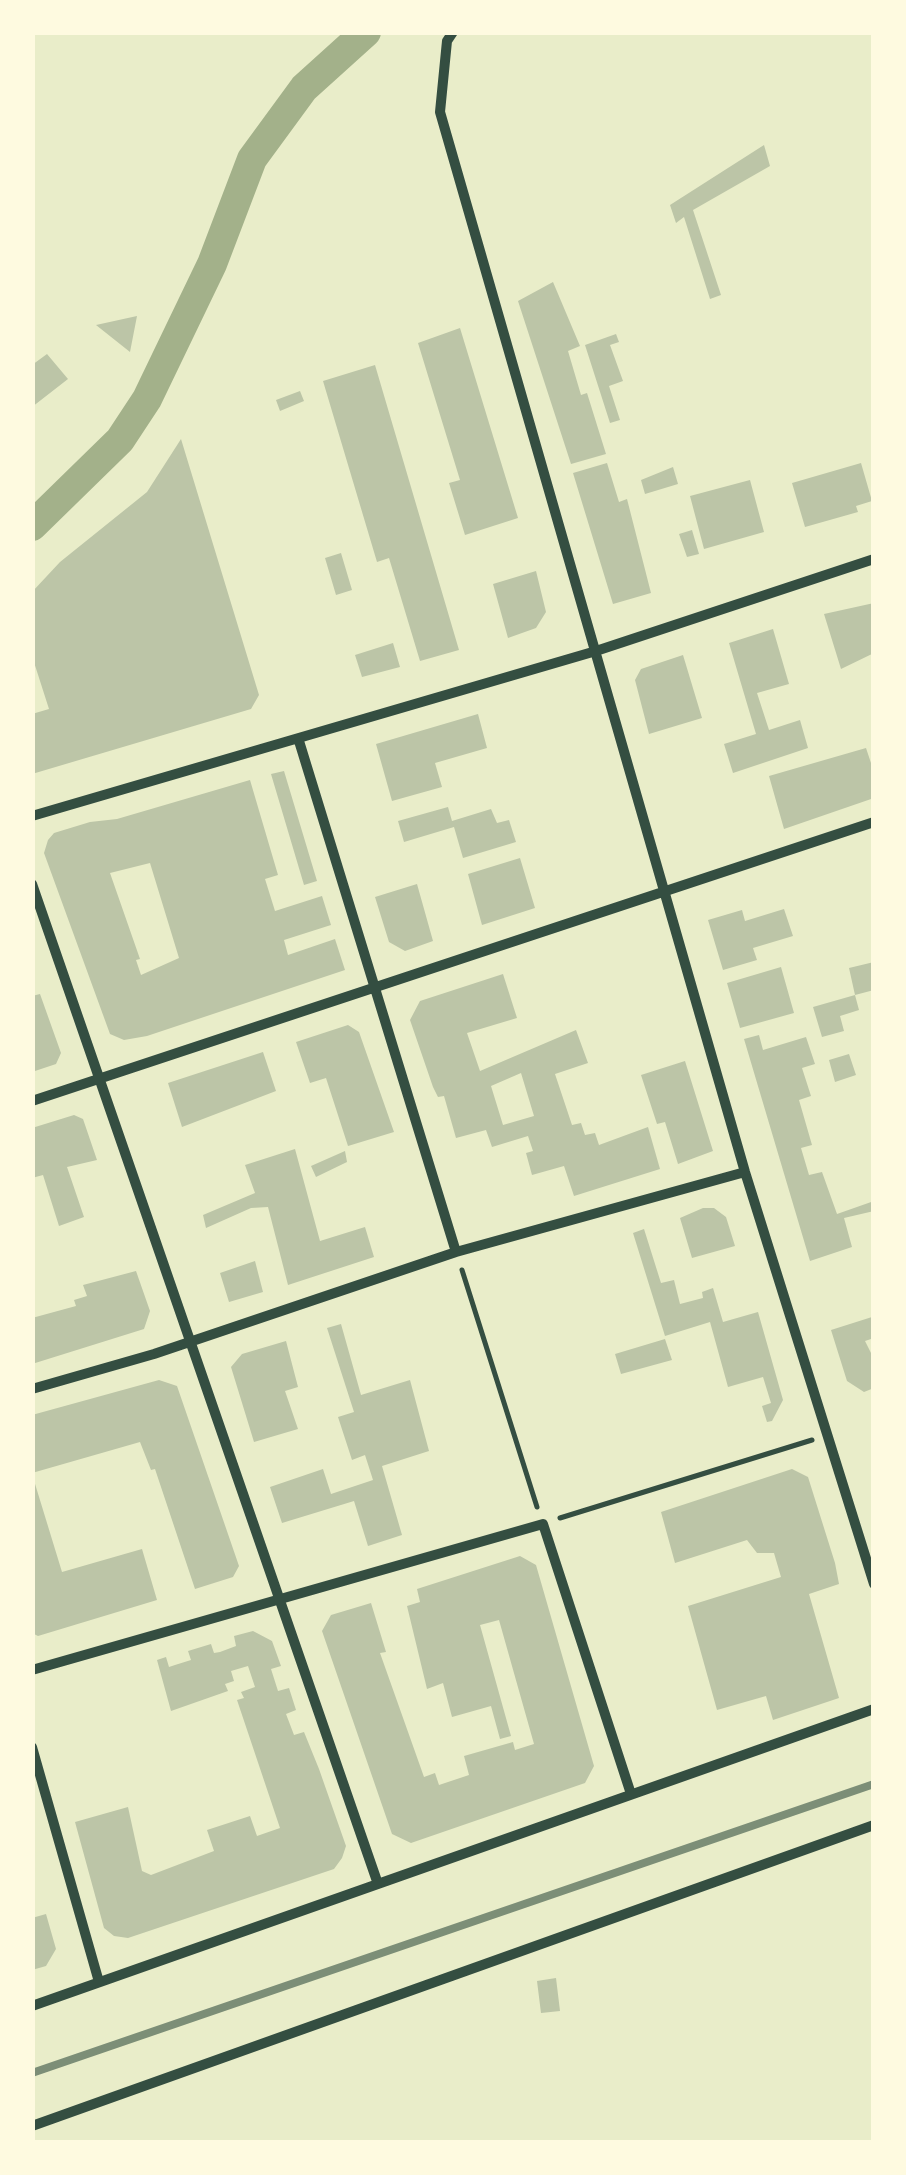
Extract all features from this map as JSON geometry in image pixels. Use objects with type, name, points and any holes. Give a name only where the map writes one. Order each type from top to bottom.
[{"type":"street","points":[[453,32],[447,41],[440,112],[745,1172],[874,1584]]},
{"type":"street","points":[[32,816],[596,651],[874,559]]},
{"type":"street","points":[[299,741],[456,1252]]},
{"type":"street","points":[[32,1101],[874,822]]},
{"type":"street","points":[[32,884],[378,1884]]},
{"type":"street","points":[[32,1388],[456,1252],[745,1172]]},
{"type":"street","points":[[32,1670],[542,1524],[632,1794]]},
{"type":"street","points":[[32,2006],[874,1709]]},
{"type":"street","points":[[32,1748],[100,1982]]},
{"type":"street","points":[[32,2126],[874,1825]]},
{"type":"path","points":[[456,1252],[542,1524],[827,1435]]},
{"type":"building","points":[[764,145],[770,166],[693,210],[721,295],[710,299],[684,217],[676,223],[670,205]]},
{"type":"building","points":[[553,282],[580,346],[568,351],[581,395],[587,393],[606,454],[571,464],[518,301]]},
{"type":"building","points":[[137,316],[130,352],[96,325]]},
{"type":"building","points":[[460,328],[518,518],[465,535],[449,483],[460,480],[418,343]]},
{"type":"building","points":[[616,334],[619,342],[610,345],[623,381],[609,386],[620,420],[610,423],[585,345]]},
{"type":"building","points":[[47,354],[68,379],[32,407],[32,365]]},
{"type":"building","points":[[375,365],[459,650],[420,661],[389,558],[377,562],[323,381]]},
{"type":"building","points":[[300,391],[304,401],[280,411],[276,400]]},
{"type":"building","points":[[181,439],[259,695],[251,709],[32,774],[32,714],[49,709],[32,656],[32,592],[60,562],[147,492]]},
{"type":"building","points":[[607,463],[619,502],[627,499],[651,593],[613,604],[573,473]]},
{"type":"building","points":[[861,463],[872,501],[856,506],[858,512],[805,527],[792,483]]},
{"type":"building","points":[[673,467],[678,484],[645,494],[641,480]]},
{"type":"building","points":[[750,480],[764,532],[704,549],[690,496]]},
{"type":"building","points":[[692,530],[699,554],[687,557],[679,534]]},
{"type":"building","points":[[341,553],[352,590],[336,595],[325,558]]},
{"type":"building","points":[[536,571],[546,612],[536,628],[508,638],[493,584]]},
{"type":"building","points":[[874,603],[874,653],[841,669],[824,614]]},
{"type":"building","points":[[773,629],[789,684],[757,693],[769,730],[800,720],[808,748],[733,773],[724,744],[756,734],[729,643]]},
{"type":"building","points":[[393,643],[400,667],[362,677],[355,655]]},
{"type":"building","points":[[683,655],[702,718],[649,734],[635,680],[641,669]]},
{"type":"building","points":[[478,714],[487,748],[435,763],[442,787],[392,801],[376,744]]},
{"type":"building","points":[[866,748],[874,772],[874,798],[784,829],[769,776]]},
{"type":"building","points":[[284,771],[317,881],[304,885],[271,774]]},
{"type":"building","points":[[250,780],[278,875],[265,879],[275,911],[322,896],[331,925],[284,940],[288,955],[335,939],[345,970],[147,1036],[124,1040],[110,1034],[44,853],[54,833]],"holes":[[[150,863],[179,958],[141,975],[136,960],[140,959],[110,873]]]},
{"type":"building","points":[[448,807],[452,821],[491,809],[497,823],[509,820],[516,842],[463,858],[454,827],[404,842],[398,821]]},
{"type":"building","points":[[520,858],[535,908],[482,925],[468,874]]},
{"type":"building","points":[[417,884],[433,941],[405,951],[389,942],[375,897]]},
{"type":"building","points":[[784,909],[793,936],[753,948],[757,960],[723,970],[708,920],[742,910],[745,921]]},
{"type":"building","points":[[874,962],[874,990],[855,995],[849,968]]},
{"type":"building","points":[[781,967],[794,1013],[740,1028],[727,983]]},
{"type":"building","points":[[503,974],[517,1018],[467,1033],[480,1071],[576,1030],[588,1063],[555,1074],[572,1125],[581,1123],[585,1135],[595,1133],[599,1145],[648,1127],[660,1169],[574,1196],[564,1166],[532,1175],[526,1153],[533,1151],[528,1136],[492,1147],[486,1130],[456,1138],[444,1096],[438,1097],[433,1087],[410,1020],[420,1001]],"holes":[[[521,1073],[534,1116],[503,1125],[491,1086]]]},
{"type":"building","points":[[40,994],[61,1053],[56,1064],[32,1072],[32,996]]},
{"type":"building","points":[[855,995],[859,1010],[840,1016],[844,1031],[822,1037],[813,1007]]},
{"type":"building","points":[[348,1025],[359,1032],[394,1132],[348,1146],[326,1078],[310,1083],[296,1042]]},
{"type":"building","points":[[759,1035],[763,1050],[806,1037],[815,1064],[802,1068],[811,1096],[799,1100],[812,1145],[801,1148],[809,1175],[822,1172],[837,1214],[874,1201],[874,1211],[844,1218],[852,1247],[810,1261],[744,1039]]},
{"type":"building","points":[[263,1052],[276,1091],[182,1127],[168,1083]]},
{"type":"building","points":[[849,1054],[856,1075],[835,1082],[829,1060]]},
{"type":"building","points":[[685,1061],[713,1151],[678,1164],[665,1122],[657,1124],[641,1075]]},
{"type":"building","points":[[74,1115],[83,1119],[97,1160],[67,1167],[84,1217],[59,1226],[43,1175],[32,1178],[32,1128]]},
{"type":"building","points":[[295,1149],[320,1241],[365,1227],[374,1257],[288,1285],[268,1207],[251,1208],[206,1228],[203,1215],[255,1193],[245,1165]]},
{"type":"building","points":[[345,1151],[347,1162],[316,1177],[311,1166]]},
{"type":"building","points":[[703,1208],[714,1208],[726,1217],[735,1246],[692,1258],[680,1218]]},
{"type":"building","points":[[644,1229],[661,1283],[674,1280],[680,1304],[703,1298],[702,1292],[713,1288],[723,1322],[758,1312],[783,1400],[772,1421],[767,1422],[762,1406],[771,1403],[763,1377],[728,1387],[710,1322],[665,1336],[633,1233]]},
{"type":"building","points":[[255,1261],[263,1292],[229,1302],[220,1273]]},
{"type":"building","points":[[136,1271],[150,1311],[144,1329],[32,1364],[32,1318],[76,1306],[74,1300],[87,1296],[83,1285]]},
{"type":"building","points":[[872,1317],[874,1338],[865,1341],[874,1359],[874,1388],[864,1392],[847,1381],[831,1330]]},
{"type":"building","points":[[341,1324],[361,1395],[410,1380],[429,1451],[382,1466],[402,1535],[368,1546],[354,1501],[282,1523],[270,1487],[323,1469],[331,1494],[373,1480],[365,1455],[352,1460],[338,1417],[354,1412],[327,1328]]},
{"type":"building","points":[[665,1339],[672,1360],[621,1374],[615,1354]]},
{"type":"building","points":[[286,1341],[298,1387],[285,1391],[298,1429],[254,1442],[231,1367],[242,1354]]},
{"type":"building","points":[[159,1380],[177,1386],[239,1566],[233,1577],[195,1589],[155,1469],[151,1470],[140,1442],[32,1473],[32,1415]]},
{"type":"building","points":[[792,1469],[808,1477],[835,1563],[839,1584],[809,1594],[839,1698],[773,1720],[766,1696],[717,1710],[688,1606],[781,1577],[774,1553],[757,1553],[747,1540],[675,1563],[661,1512]]},
{"type":"building","points":[[32,1474],[62,1572],[142,1549],[157,1600],[38,1636],[32,1633]]},
{"type":"building","points":[[520,1556],[536,1565],[594,1766],[585,1783],[411,1843],[392,1834],[322,1631],[331,1615],[371,1603],[386,1652],[380,1653],[424,1777],[435,1773],[439,1785],[469,1775],[464,1756],[513,1742],[515,1750],[534,1744],[499,1620],[480,1625],[511,1736],[500,1739],[491,1706],[452,1717],[443,1683],[427,1689],[407,1606],[420,1602],[417,1589]]},
{"type":"building","points":[[253,1631],[272,1641],[281,1666],[271,1669],[278,1691],[289,1688],[296,1710],[286,1714],[294,1735],[304,1732],[319,1769],[346,1846],[342,1858],[334,1869],[128,1938],[114,1936],[104,1928],[75,1822],[128,1807],[142,1871],[151,1875],[214,1851],[207,1830],[250,1816],[257,1836],[280,1828],[237,1700],[244,1698],[241,1692],[255,1687],[248,1666],[231,1671],[234,1681],[225,1684],[228,1691],[171,1711],[157,1660],[166,1657],[169,1667],[191,1660],[188,1651],[211,1644],[214,1653],[220,1652],[236,1646],[234,1636]]},
{"type":"building","points":[[46,1914],[56,1949],[46,1966],[32,1970],[32,1918]]},
{"type":"building","points":[[556,1978],[560,2011],[541,2013],[537,1981]]},
{"type":"waterway","points":[[32,526],[120,440],[147,399],[212,264],[252,159],[304,88],[366,32]]},
{"type":"railway","points":[[32,2073],[874,1784]]}]
